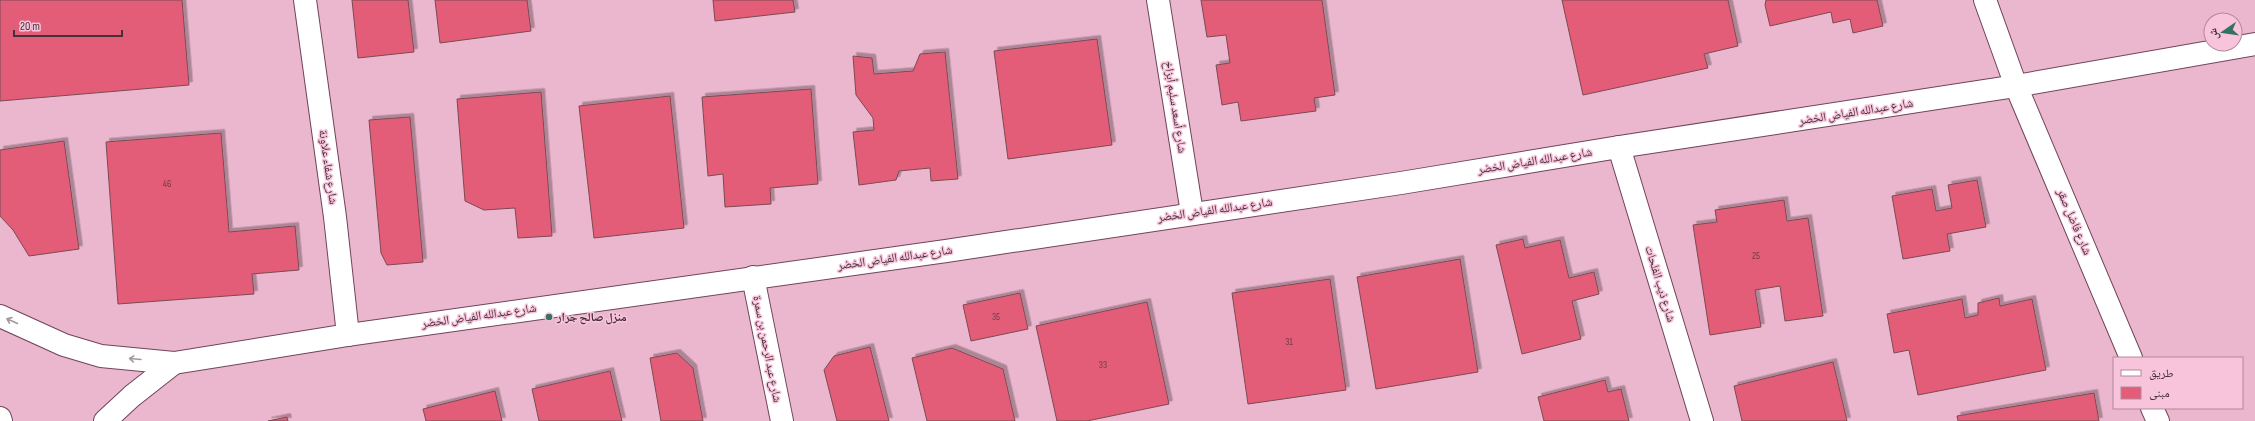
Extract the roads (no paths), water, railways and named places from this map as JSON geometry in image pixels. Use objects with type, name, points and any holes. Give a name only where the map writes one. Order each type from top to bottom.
[{"type":"street","name":"شارع شفاء علاونة","points":[[305,0],[335,217],[348,335]]},
{"type":"street","name":"شارع أسعد سليم أبزاخ","points":[[1158,0],[1192,213]]},
{"type":"street","name":"شارع فاضل صقر","points":[[1985,0],[2016,86],[2131,357]]},
{"type":"street","name":"شارع عبدالله الفياض الخضر","points":[[0,316],[64,345],[101,356],[174,363],[348,335],[946,251],[1192,213],[1401,183],[1619,147],[2016,86],[2255,44]]},
{"type":"street","name":"شارع ذيب الفلحات","points":[[1619,147],[1702,421]]},
{"type":"street","name":"شارع عبد الرحمن بن سمرة","points":[[753,277],[782,421]]},
{"type":"street","name":"شارع عبدالله الفياض الخضر","points":[[105,421],[132,396],[174,363]]},
{"type":"street","points":[[2152,409],[2158,421]]},
{"type":"place","name":"منزل صالح جرار","points":[[549,317]]}]
